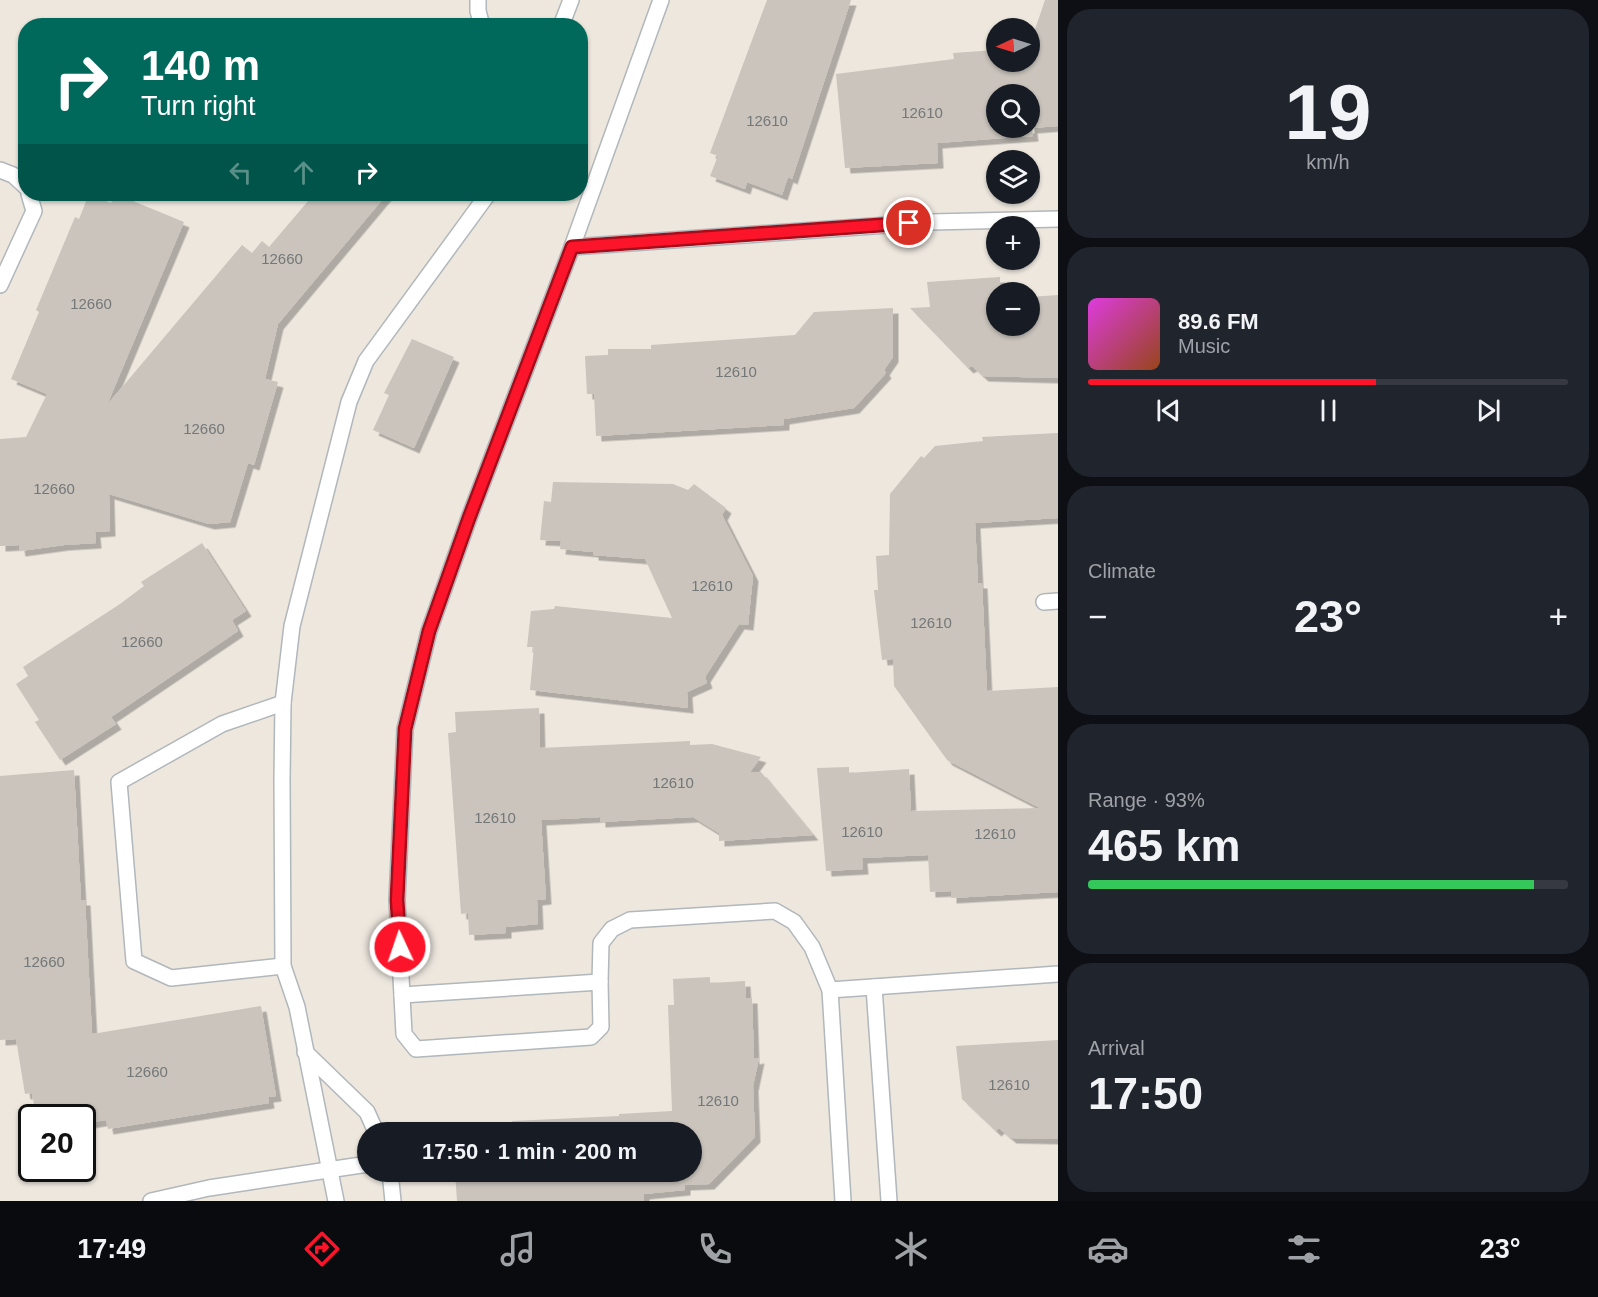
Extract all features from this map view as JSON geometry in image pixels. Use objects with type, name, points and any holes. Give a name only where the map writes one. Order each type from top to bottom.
[{"type":"lane","points":[[478,0],[480,18]]},
{"type":"lane","points":[[564,18],[570,0]]},
{"type":"lane","points":[[661,0],[429,631],[405,729],[397,900],[404,1034],[416,1049],[591,1037],[601,1027],[601,943],[612,929],[630,921],[775,911],[794,922],[812,947],[830,990],[843,1201]]},
{"type":"lane","points":[[0,170],[18,180]]},
{"type":"lane","points":[[0,285],[34,211],[31,201]]},
{"type":"lane","points":[[336,1201],[297,1007],[283,966],[283,703],[292,626],[349,402],[366,361],[483,201]]},
{"type":"lane","points":[[572,247],[931,222],[1058,219]]},
{"type":"lane","points":[[283,703],[222,724],[119,782],[134,961],[171,978],[283,966]]},
{"type":"lane","points":[[830,990],[1058,974]]},
{"type":"lane","points":[[402,995],[600,982]]},
{"type":"lane","points":[[873,987],[889,1201]]},
{"type":"lane","points":[[305,1052],[367,1112],[372,1122]]},
{"type":"lane","points":[[151,1201],[209,1188],[357,1166]]},
{"type":"lane","points":[[391,1182],[393,1201]]},
{"type":"building","points":[[767,0],[851,0],[792,179],[788,177],[782,195],[747,182],[745,189],[710,176],[718,156],[710,153]]},
{"type":"building","points":[[1045,0],[1058,0],[1058,126],[1040,127],[1040,84],[986,84],[986,138],[1006,138],[937,143],[938,163],[845,168],[836,74],[954,59],[953,53],[986,51],[986,72],[1040,72],[1039,18]]},
{"type":"building","points":[[86,201],[111,203],[112,201],[133,201],[184,222],[107,405],[242,245],[252,253],[262,241],[269,247],[308,201],[381,201],[278,324],[265,379],[278,382],[254,465],[248,463],[230,522],[209,524],[109,494],[110,531],[95,532],[96,543],[20,551],[19,545],[0,546],[0,439],[26,437],[47,394],[11,379],[39,312],[36,310],[75,217],[79,219]]},
{"type":"building","points":[[1000,277],[1000,282],[986,282],[986,336],[1040,336],[1040,296],[1058,295],[1058,378],[983,376],[972,366],[968,368],[910,308],[930,307],[927,282]]},
{"type":"building","points":[[893,308],[893,357],[884,370],[886,373],[854,408],[784,419],[784,425],[596,436],[594,394],[587,394],[585,356],[608,355],[608,349],[651,349],[651,345],[795,335],[814,312]]},
{"type":"building","points":[[412,339],[454,357],[414,448],[373,430],[389,395],[384,393]]},
{"type":"building","points":[[1058,433],[1058,518],[975,523],[978,583],[982,583],[987,691],[1058,687],[1058,892],[951,898],[951,891],[930,892],[928,855],[862,858],[863,869],[826,871],[817,768],[849,767],[849,773],[909,769],[911,811],[1040,808],[947,760],[894,686],[893,659],[882,660],[874,590],[878,590],[876,556],[889,555],[890,494],[921,456],[924,458],[935,446],[983,441],[982,437]]},
{"type":"building","points":[[553,482],[673,484],[688,490],[694,484],[726,508],[722,515],[753,576],[748,625],[739,624],[705,677],[707,683],[687,692],[688,708],[530,690],[534,647],[527,647],[531,611],[554,609],[555,606],[672,618],[645,559],[593,555],[593,552],[560,549],[561,541],[540,540],[544,501],[551,502]]},
{"type":"building","points":[[202,543],[246,611],[232,620],[238,631],[111,717],[116,724],[60,760],[35,722],[39,720],[16,684],[28,676],[23,667],[120,604],[144,586],[141,582]]},
{"type":"building","points":[[539,708],[540,748],[690,741],[690,745],[712,744],[761,757],[750,772],[761,772],[813,835],[719,841],[719,833],[693,817],[600,822],[600,817],[541,820],[546,899],[537,900],[538,924],[506,927],[506,933],[469,935],[468,913],[461,914],[448,733],[456,732],[455,712]]},
{"type":"building","points":[[74,770],[81,900],[85,900],[92,1034],[261,1006],[276,1096],[268,1097],[269,1103],[108,1129],[106,1120],[96,1122],[96,1104],[34,1104],[32,1093],[25,1094],[16,1039],[0,1040],[0,776]]},
{"type":"building","points":[[710,977],[710,983],[745,981],[746,998],[752,998],[754,1059],[759,1058],[753,1086],[755,1137],[709,1184],[685,1185],[685,1190],[644,1194],[644,1201],[457,1201],[456,1182],[702,1182],[702,1122],[512,1121],[672,1111],[668,1005],[674,1005],[673,979]]},
{"type":"building","points":[[1058,1040],[1058,1139],[1011,1138],[999,1128],[996,1131],[962,1099],[956,1046]]},
{"type":"route","points":[[400,947],[397,900],[405,729],[429,631],[469,518],[572,247],[909,223]]}]
